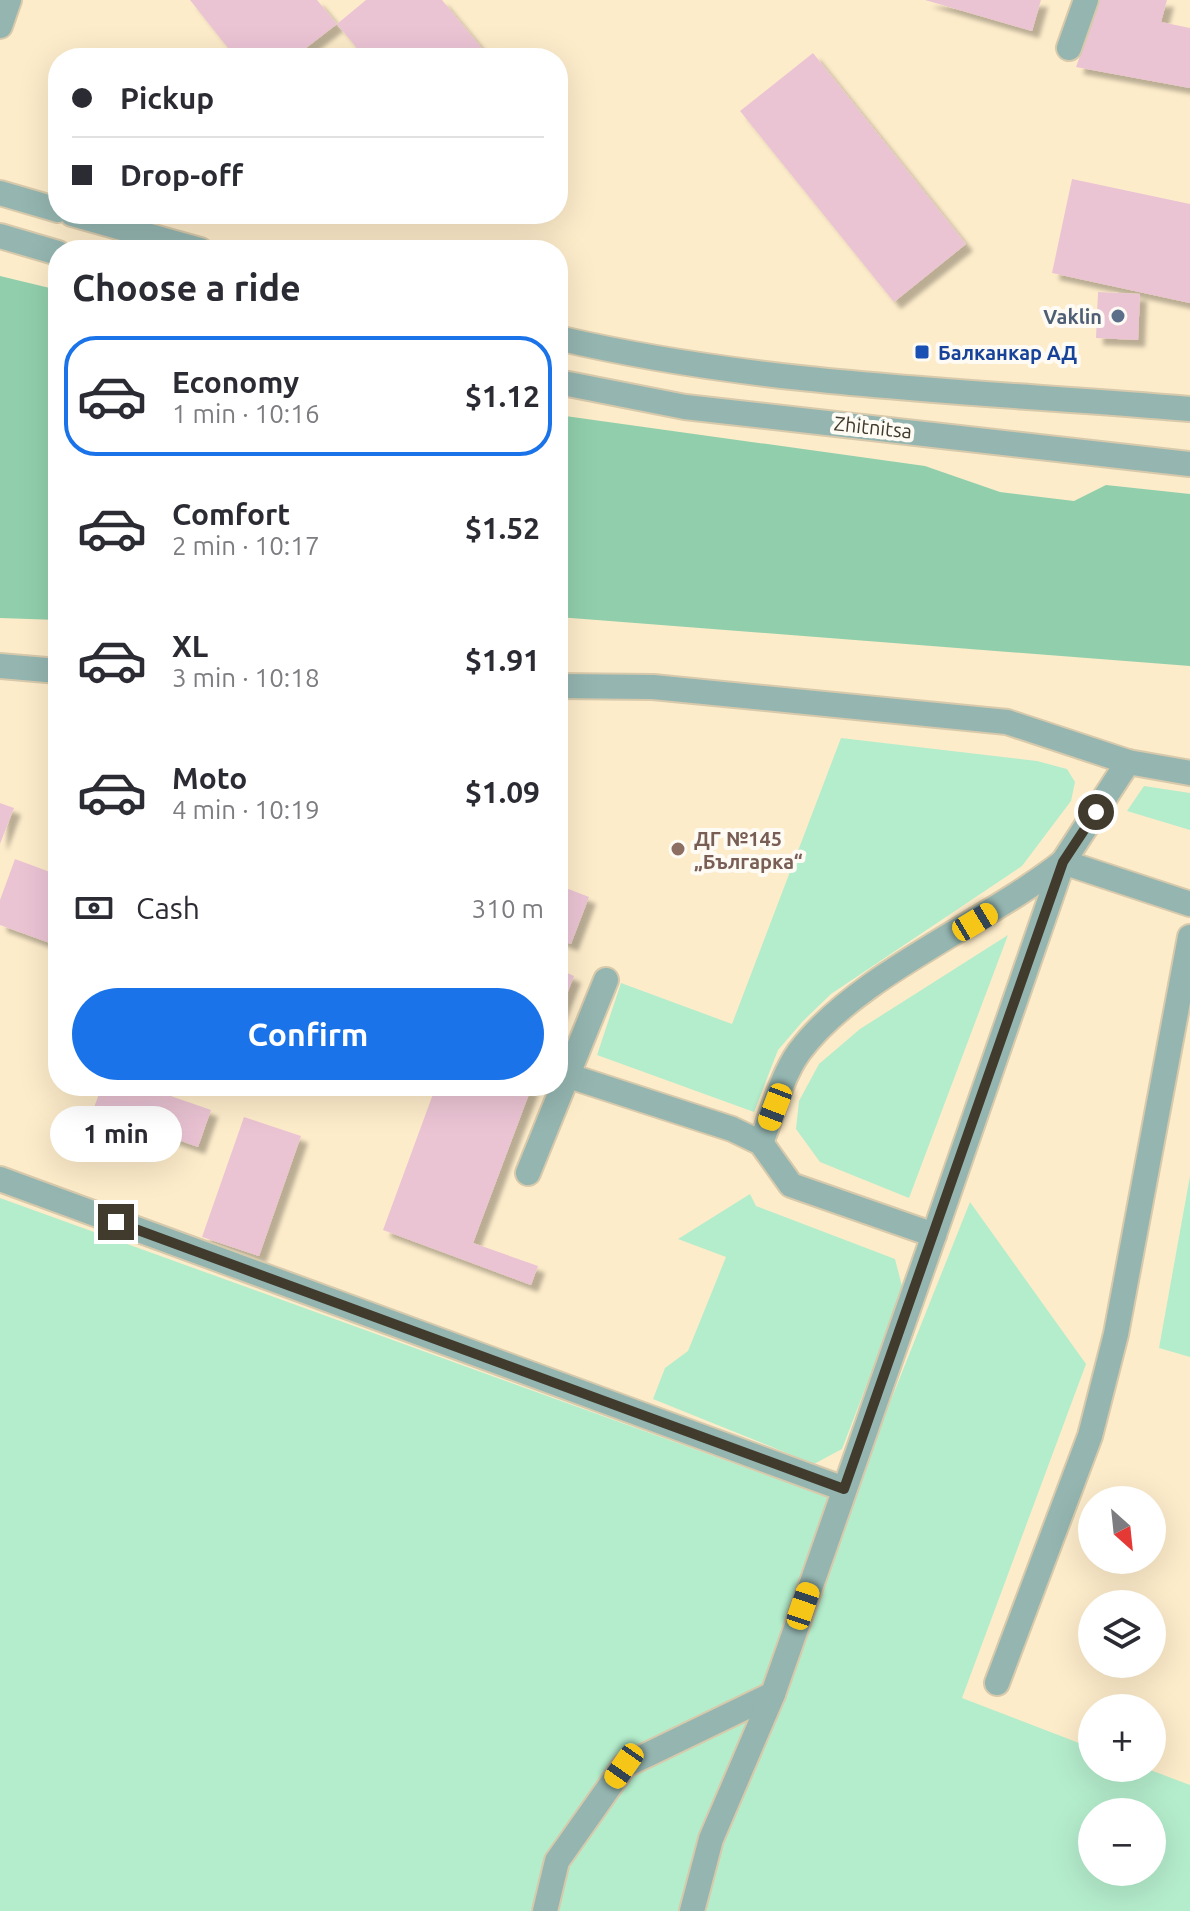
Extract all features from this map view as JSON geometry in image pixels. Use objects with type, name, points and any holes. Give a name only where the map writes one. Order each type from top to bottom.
[{"type":"street","points":[[0,26],[9,0]]},
{"type":"street","points":[[1069,48],[1086,0]]},
{"type":"street","points":[[0,193],[48,207]]},
{"type":"street","points":[[108,224],[164,240]]},
{"type":"street","points":[[0,236],[48,250]]},
{"type":"street","name":"Zhitnitsa","points":[[568,340],[696,364],[822,380],[1190,409]]},
{"type":"street","name":"Zhitnitsa","points":[[568,384],[685,407],[1190,464]]},
{"type":"street","points":[[0,666],[48,670]]},
{"type":"street","points":[[568,686],[653,687],[1007,722],[1128,762],[1190,773]]},
{"type":"street","points":[[692,1911],[711,1839],[773,1694],[1063,862],[1128,762]]},
{"type":"street","points":[[1063,862],[1190,904]]},
{"type":"street","points":[[761,1143],[798,1053],[829,1021],[862,992],[1025,892],[1063,862]]},
{"type":"street","points":[[997,1683],[1090,1436],[1116,1334],[1190,937]]},
{"type":"street","points":[[568,1070],[606,980]]},
{"type":"street","points":[[568,1076],[732,1129],[761,1143],[791,1185],[934,1235]]},
{"type":"street","points":[[528,1173],[558,1096]]},
{"type":"street","points":[[0,1179],[844,1489]]},
{"type":"street","points":[[545,1911],[557,1861],[624,1766],[773,1694]]},
{"type":"green space","points":[[0,276],[48,288],[48,620],[0,618]]},
{"type":"green space","points":[[568,416],[925,466],[1000,492],[1074,501],[1106,485],[1190,494],[1190,666],[568,618]]},
{"type":"green space","points":[[841,738],[1037,761],[1067,769],[1075,782],[1071,801],[1022,866],[831,994],[803,1021],[778,1050],[754,1112],[597,1055],[621,983],[732,1024]]},
{"type":"green space","points":[[1144,786],[1190,793],[1190,830],[1127,811]]},
{"type":"green space","points":[[1008,935],[909,1198],[820,1162],[796,1129],[799,1101],[819,1064],[860,1029]]},
{"type":"green space","points":[[1190,1176],[1190,1357],[1159,1348]]},
{"type":"green space","points":[[750,1194],[756,1206],[895,1259],[903,1290],[842,1449],[814,1464],[653,1399],[665,1368],[688,1351],[726,1257],[678,1239]]},
{"type":"green space","points":[[0,1198],[849,1505],[970,1202],[1086,1364],[962,1698],[1078,1743],[1078,1782],[1166,1782],[1166,1776],[1190,1785],[1190,1911],[0,1911]]},
{"type":"building","points":[[190,0],[317,0],[337,24],[306,48],[228,48]]},
{"type":"building","points":[[366,0],[442,0],[482,48],[357,48],[337,24]]},
{"type":"building","points":[[925,0],[1041,0],[1032,31]]},
{"type":"building","points":[[1100,0],[1167,0],[1161,22],[1190,28],[1190,88],[1076,67]]},
{"type":"building","points":[[813,53],[966,244],[894,302],[740,111]]},
{"type":"building","points":[[1072,179],[1190,204],[1190,303],[1052,273]]},
{"type":"building","name":"Vaklin","points":[[1098,292],[1140,294],[1138,340],[1096,338]]},
{"type":"building","points":[[0,803],[14,808],[0,844]]},
{"type":"building","points":[[15,859],[48,871],[48,942],[0,925],[0,900]]},
{"type":"building","points":[[568,889],[589,897],[571,944],[568,943]]},
{"type":"building","points":[[568,973],[574,976],[568,991]]},
{"type":"building","points":[[98,1096],[171,1096],[211,1110],[198,1147],[93,1110]]},
{"type":"building","points":[[432,1096],[528,1096],[473,1243],[538,1266],[531,1285],[383,1230]]},
{"type":"building","points":[[244,1117],[301,1136],[259,1256],[202,1237]]},
{"type":"place","name":"Vaklin","points":[[1118,316]]},
{"type":"place","name":"Балканкар АД","points":[[922,352]]},
{"type":"place","name":"ДГ №145 „Българка“","points":[[678,849]]},
{"type":"route","points":[[116,1222],[844,1489],[1063,862],[1096,812]]}]
